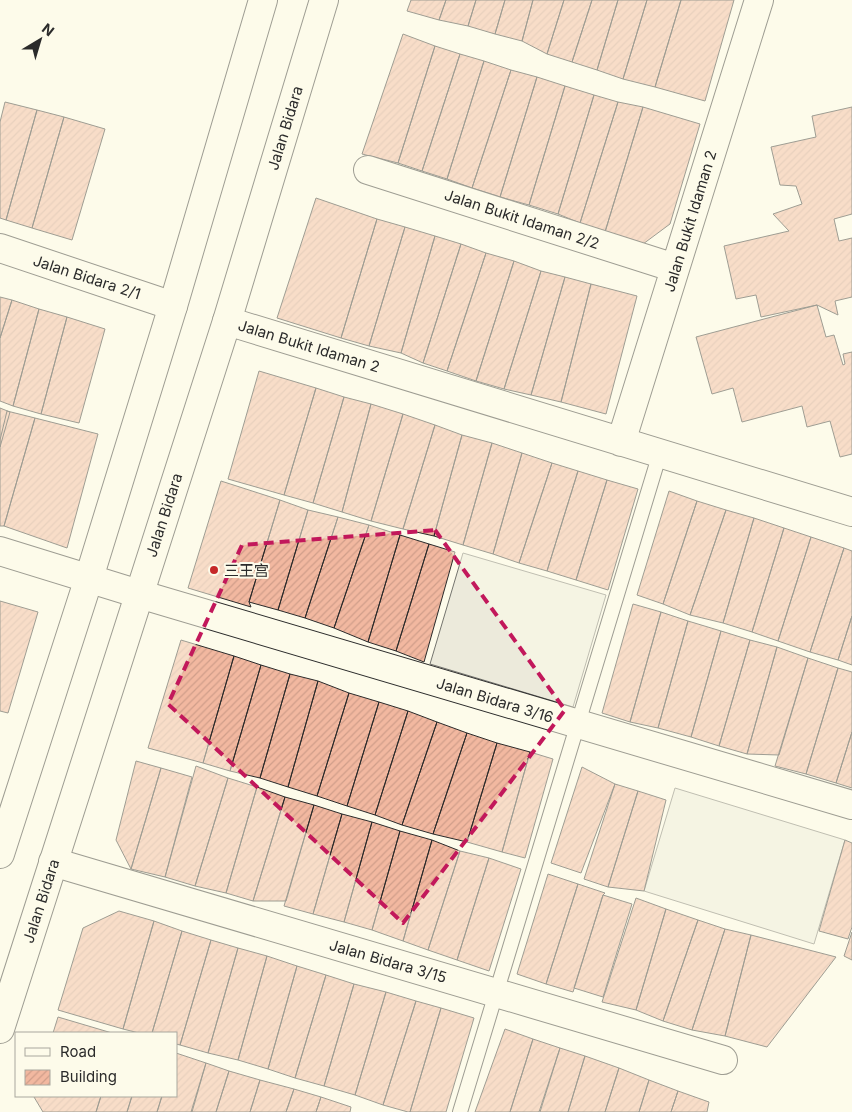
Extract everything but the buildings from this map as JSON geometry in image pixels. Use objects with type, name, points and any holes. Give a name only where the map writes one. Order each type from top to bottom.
[{"type":"street","points":[[1,849],[89,578],[173,306],[263,0]]},
{"type":"street","name":"Jalan Bidara","points":[[0,1029],[227,321],[324,0]]},
{"type":"street","name":"Jalan Bukit Idaman 2","points":[[621,442],[759,0]]},
{"type":"street","name":"Jalan Bukit Idaman 2/2","points":[[368,170],[675,268]]},
{"type":"street","name":"Jalan Bidara 2/1","points":[[0,248],[173,306]]},
{"type":"street","name":"Jalan Bukit Idaman 2","points":[[227,321],[852,512]]},
{"type":"street","name":"Jalan Bidara 3/16","points":[[0,550],[139,594],[852,805]]},
{"type":"street","name":"Jalan Bidara 3/15","points":[[53,862],[723,1060]]},
{"type":"lane","points":[[460,1112],[660,454]]},
{"type":"highlighted area","points":[[435,530],[565,710],[403,923],[168,704],[242,545]]},
{"type":"shaded area","points":[[463,553],[606,595],[573,707],[430,664]]},
{"type":"shaded area","points":[[675,788],[845,840],[814,944],[644,891]]},
{"type":"place","name":"三王宫","points":[[214,570]]}]
